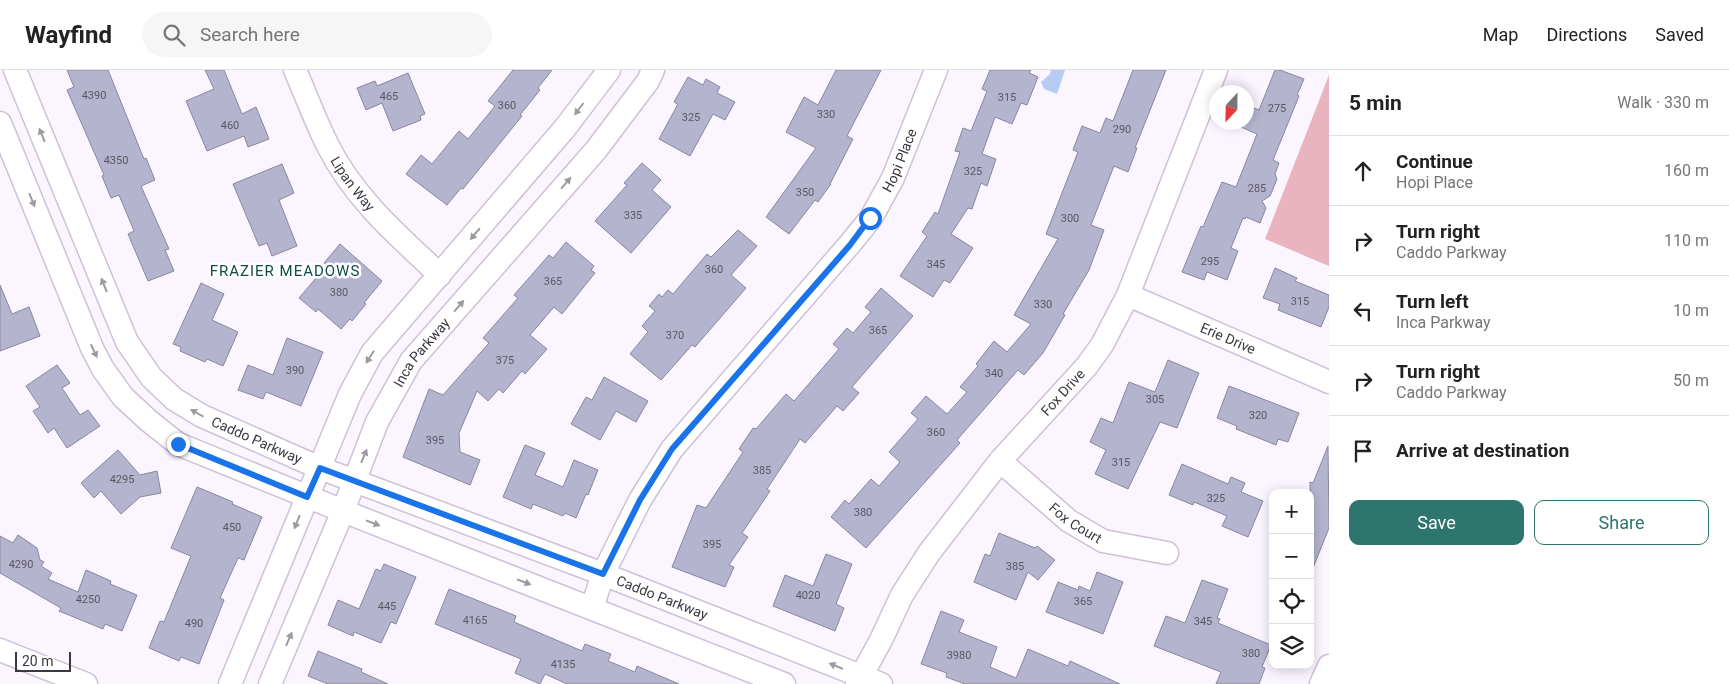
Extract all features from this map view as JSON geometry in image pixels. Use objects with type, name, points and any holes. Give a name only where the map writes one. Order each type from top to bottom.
[{"type":"street","name":"Caddo Parkway","points":[[15,70],[127,342],[151,377],[174,399],[202,416],[320,468],[603,574],[858,680],[881,684]]},
{"type":"street","name":"Lipan Way","points":[[295,70],[327,146],[351,183],[379,217],[440,275]]},
{"type":"street","points":[[230,684],[350,394],[372,353],[565,128],[608,70]]},
{"type":"street","name":"Inca Parkway","points":[[270,684],[343,511],[377,422],[411,361],[596,150],[648,81],[653,70]]},
{"type":"street","name":"Hopi Place","points":[[592,608],[603,574],[640,500],[672,449],[850,245],[870,218],[893,178],[936,70]]},
{"type":"street","name":"Fox Drive","points":[[858,680],[881,640],[902,595],[929,553],[1000,461],[1086,367],[1102,345],[1128,295],[1216,70]]},
{"type":"street","points":[[0,123],[92,348],[103,369],[123,397],[178,444],[307,497],[784,684]]},
{"type":"street","name":"Erie Drive","points":[[1128,295],[1329,382]]},
{"type":"street","name":"Fox Court","points":[[1000,461],[1069,521],[1103,541],[1166,553]]},
{"type":"street","points":[[0,650],[86,684]]},
{"type":"street","points":[[1321,684],[1329,666]]},
{"type":"shaded area","points":[[1329,75],[1329,266],[1265,239]]},
{"type":"water","points":[[1051,70],[1065,70],[1057,94],[1044,89],[1041,82],[1050,74]]},
{"type":"building","points":[[67,70],[108,70],[144,159],[146,158],[155,180],[141,186],[169,249],[165,250],[174,271],[148,281],[128,234],[134,231],[119,195],[111,198],[102,176],[104,175],[67,90],[74,87]]},
{"type":"building","points":[[205,70],[224,70],[242,114],[256,107],[269,139],[248,147],[244,136],[207,151],[186,101],[214,89]]},
{"type":"building","points":[[513,70],[552,70],[538,88],[540,90],[520,115],[522,116],[463,189],[461,188],[447,205],[406,174],[421,155],[432,164],[459,131],[468,139],[495,106],[488,101]]},
{"type":"building","points":[[836,70],[881,70],[847,136],[853,139],[831,184],[818,202],[815,200],[789,234],[766,217],[816,148],[786,132],[804,97],[818,105]]},
{"type":"building","points":[[990,70],[1031,70],[1029,73],[1038,77],[1027,105],[1021,103],[1012,124],[995,117],[982,154],[996,159],[987,186],[981,183],[972,209],[968,208],[951,234],[973,248],[950,283],[944,280],[933,297],[900,276],[927,236],[922,232],[935,212],[938,214],[960,152],[955,151],[963,128],[971,131],[987,91],[982,89]]},
{"type":"building","points":[[1133,70],[1166,70],[1135,148],[1137,148],[1128,172],[1114,166],[1091,225],[1104,230],[1089,270],[1063,314],[1065,315],[1043,353],[1024,375],[1018,370],[957,440],[960,443],[866,548],[831,517],[845,500],[849,504],[871,479],[879,486],[900,462],[889,452],[918,419],[911,413],[926,396],[947,414],[967,392],[960,387],[978,366],[976,364],[994,341],[1007,352],[1031,324],[1014,315],[1058,239],[1046,234],[1078,152],[1073,150],[1082,126],[1100,133],[1106,118],[1113,121]]},
{"type":"building","points":[[1275,70],[1304,79],[1273,160],[1279,163],[1275,174],[1277,179],[1270,196],[1262,201],[1266,208],[1260,223],[1246,217],[1245,219],[1243,218],[1231,248],[1238,251],[1227,280],[1207,272],[1204,280],[1182,272],[1222,182],[1236,187],[1257,134],[1248,130],[1254,130],[1254,108],[1259,110]]},
{"type":"building","points":[[408,73],[425,114],[420,116],[421,120],[393,131],[382,103],[366,110],[357,88],[375,81],[377,86]]},
{"type":"building","points":[[688,77],[703,85],[706,79],[720,87],[717,93],[735,102],[725,120],[713,114],[690,156],[659,139],[678,104],[674,102]]},
{"type":"building","points":[[642,163],[661,180],[652,190],[671,207],[631,253],[595,221],[627,185],[624,183]]},
{"type":"building","points":[[282,164],[294,193],[279,200],[297,246],[272,256],[267,243],[259,246],[233,184]]},
{"type":"building","points":[[738,230],[757,246],[731,275],[746,288],[695,347],[692,345],[661,380],[630,354],[648,332],[642,326],[655,311],[649,306],[659,294],[662,297],[668,290],[673,294],[707,254],[711,257]]},
{"type":"building","points":[[566,242],[594,266],[591,270],[595,273],[562,314],[554,307],[530,335],[547,349],[525,374],[522,371],[503,393],[499,389],[488,401],[477,391],[459,433],[460,452],[480,460],[470,485],[403,457],[429,389],[443,395],[489,343],[483,338],[518,298],[514,295],[549,255],[553,258]]},
{"type":"building","points":[[340,244],[382,281],[352,321],[350,319],[341,329],[318,309],[316,312],[299,298],[327,265],[324,263]]},
{"type":"building","points":[[1275,268],[1297,278],[1295,281],[1329,295],[1329,307],[1321,327],[1278,310],[1280,304],[1263,298]]},
{"type":"building","points":[[201,283],[224,294],[212,320],[238,332],[223,366],[207,359],[205,362],[180,351],[181,347],[173,344]]},
{"type":"building","points":[[0,285],[12,314],[29,307],[40,336],[0,351]]},
{"type":"building","points":[[881,288],[913,316],[852,387],[859,393],[843,411],[837,406],[805,443],[800,439],[767,489],[770,491],[742,533],[748,537],[729,565],[734,567],[725,587],[672,567],[697,505],[706,508],[743,452],[739,449],[753,428],[756,429],[786,394],[794,401],[839,349],[833,344],[847,328],[853,333],[871,312],[865,307]]},
{"type":"building","points":[[287,338],[323,352],[301,406],[266,392],[263,399],[238,390],[248,365],[273,375]]},
{"type":"building","points":[[1168,360],[1199,373],[1177,428],[1160,422],[1128,489],[1095,474],[1106,450],[1090,442],[1101,418],[1113,423],[1129,382],[1155,392]]},
{"type":"building","points":[[57,365],[70,383],[62,388],[80,415],[88,410],[100,426],[67,448],[54,428],[48,433],[33,411],[40,407],[26,386]]},
{"type":"building","points":[[604,377],[648,401],[636,422],[616,411],[600,440],[571,424],[586,397],[592,400]]},
{"type":"building","points":[[1229,386],[1299,413],[1288,442],[1278,439],[1276,445],[1236,429],[1237,426],[1217,418]]},
{"type":"building","points":[[525,445],[545,453],[535,475],[563,487],[574,460],[598,470],[576,518],[565,513],[563,516],[533,504],[531,509],[503,497]]},
{"type":"building","points":[[1328,446],[1329,528],[1314,566],[1314,489],[1310,489],[1310,482],[1313,483]]},
{"type":"building","points":[[118,450],[140,475],[157,471],[161,493],[140,497],[121,514],[101,491],[94,498],[81,483]]},
{"type":"building","points":[[1182,464],[1228,484],[1231,477],[1245,483],[1241,492],[1263,501],[1248,537],[1222,526],[1227,516],[1194,502],[1193,505],[1169,495]]},
{"type":"building","points":[[197,487],[262,517],[244,560],[238,558],[220,598],[224,600],[199,664],[181,657],[179,661],[149,648],[160,621],[164,622],[191,556],[171,548]]},
{"type":"building","points":[[999,533],[1035,548],[1037,546],[1055,560],[1038,580],[1028,572],[1016,600],[974,582],[985,554],[990,556]]},
{"type":"building","points":[[18,535],[37,548],[40,560],[44,562],[41,566],[52,573],[48,579],[78,592],[86,570],[111,581],[110,584],[137,595],[122,631],[105,624],[103,629],[59,611],[61,608],[0,573],[0,536],[13,543]]},
{"type":"building","points":[[826,554],[852,564],[836,604],[844,608],[835,631],[773,606],[785,575],[813,586]]},
{"type":"building","points":[[384,564],[416,577],[396,624],[391,622],[381,643],[354,632],[353,636],[328,625],[338,600],[359,609],[376,569],[381,571]]},
{"type":"building","points":[[1097,572],[1123,582],[1103,634],[1046,612],[1058,582],[1078,590],[1079,586],[1090,591]]},
{"type":"building","points":[[1202,580],[1228,589],[1217,618],[1220,619],[1218,623],[1269,644],[1269,650],[1262,667],[1265,668],[1259,684],[1216,684],[1221,672],[1154,646],[1166,616],[1185,623]]},
{"type":"building","points":[[449,589],[516,616],[514,622],[582,651],[585,644],[611,654],[608,661],[635,672],[637,666],[679,684],[567,684],[545,674],[540,684],[515,673],[521,659],[435,624]]},
{"type":"building","points":[[941,611],[964,620],[959,632],[997,647],[990,667],[1016,678],[1028,649],[1068,666],[1070,661],[1120,684],[965,684],[946,677],[947,673],[921,664]]},
{"type":"building","points":[[318,651],[362,669],[361,672],[388,684],[328,684],[308,676]]},
{"type":"district","name":"FRAZIER MEADOWS","points":[[285,271]]},
{"type":"route","points":[[178,444],[307,497],[320,468],[603,574],[640,500],[672,449],[850,245],[870,218]]}]
